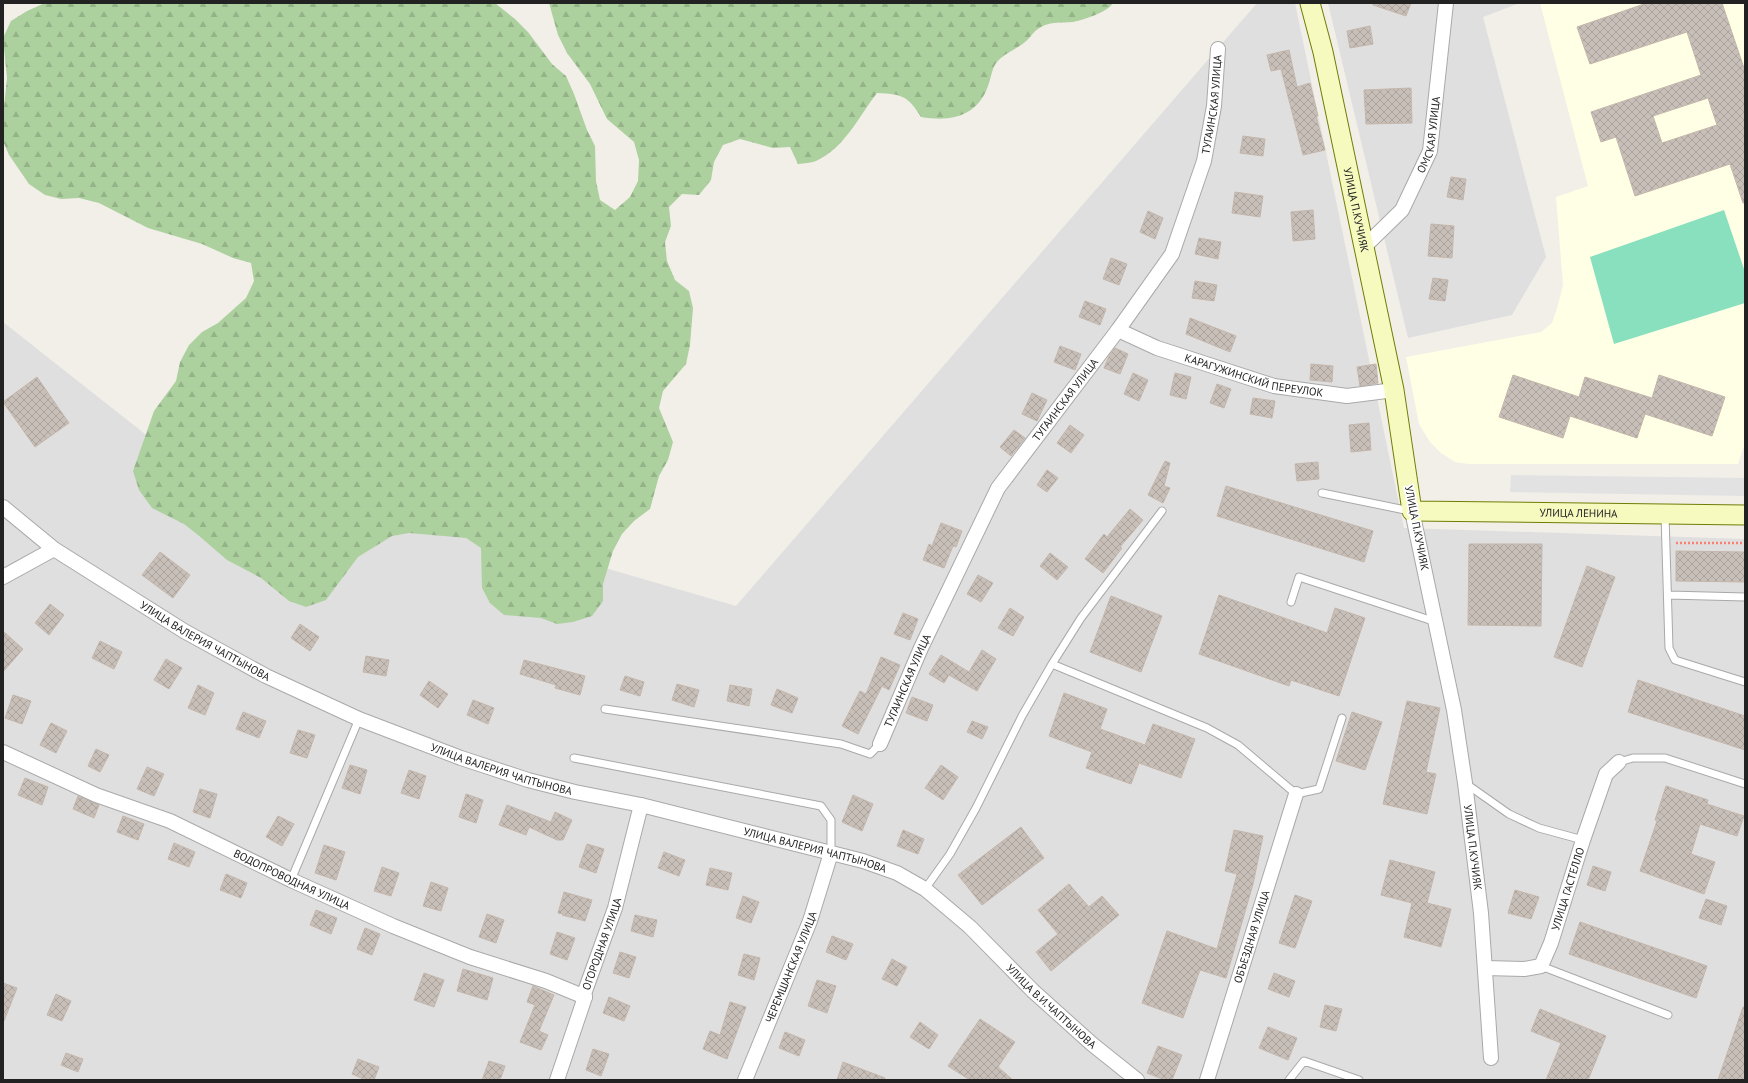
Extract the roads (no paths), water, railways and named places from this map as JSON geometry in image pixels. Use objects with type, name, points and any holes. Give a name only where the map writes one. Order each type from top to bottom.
[{"type":"street","name":"УЛИЦА П.КУЧИЯК","points":[[1310,3],[1323,52],[1394,390],[1412,511],[1454,710],[1465,782],[1481,913],[1492,1058]]},
{"type":"street","name":"ОМСКАЯ УЛИЦА","points":[[1364,247],[1402,210],[1430,151],[1446,3]]},
{"type":"street","name":"ТУГАИНСКАЯ УЛИЦА","points":[[880,744],[921,648],[998,488],[1118,330],[1172,254],[1204,161],[1214,106],[1218,49]]},
{"type":"street","name":"КАРАГУЖИНСКИЙ ПЕРЕУЛОК","points":[[1118,330],[1157,348],[1274,386],[1347,396],[1394,390]]},
{"type":"street","name":"УЛИЦА ВАЛЕРИЯ ЧАПТЫНОВА","points":[[3,506],[54,548],[184,631],[266,676],[359,719],[461,758],[528,780],[574,792],[641,805],[863,861],[897,873],[925,889],[970,927]]},
{"type":"street","name":"УЛИЦА ЛЕНИНА","points":[[1412,511],[1745,515]]},
{"type":"street","points":[[3,577],[54,548]]},
{"type":"street","name":"ВОДОПРОВОДНАЯ УЛИЦА","points":[[3,752],[96,795],[170,821],[291,880],[393,926],[470,957],[546,981],[585,997]]},
{"type":"street","name":"УЛИЦА ГАСТЕЛЛО","points":[[1541,966],[1551,943],[1583,840],[1606,774],[1619,762]]},
{"type":"street","name":"ОБЪЕЗДНАЯ УЛИЦА","points":[[1207,1080],[1296,794]]},
{"type":"street","name":"ОГОРОДНАЯ УЛИЦА","points":[[557,1080],[585,997],[584,994],[615,908],[641,805]]},
{"type":"street","name":"ЧЕРЕМШАНСКАЯ УЛИЦА","points":[[749,1079],[810,921],[832,853]]},
{"type":"street","name":"УЛИЦА В.И.ЧАПТЫНОВА","points":[[970,927],[1033,992],[1092,1044],[1137,1080]]},
{"type":"street","points":[[1485,968],[1524,970],[1541,966]]},
{"type":"lane","points":[[1322,493],[1412,511]]},
{"type":"lane","points":[[925,889],[950,854],[976,808],[1022,716],[1052,664],[1081,618],[1162,511]]},
{"type":"lane","points":[[1665,514],[1668,595],[1667,630],[1669,648],[1675,660],[1745,682]]},
{"type":"lane","points":[[1291,602],[1299,576],[1436,622]]},
{"type":"lane","points":[[1668,595],[1745,597]]},
{"type":"lane","points":[[1052,664],[1207,728],[1238,745],[1296,794],[1319,789],[1342,718]]},
{"type":"lane","points":[[605,709],[841,744],[870,754],[880,744]]},
{"type":"lane","points":[[291,880],[359,719]]},
{"type":"lane","points":[[574,758],[821,806],[831,820],[832,853]]},
{"type":"lane","points":[[1619,762],[1633,758],[1665,758],[1745,784]]},
{"type":"lane","points":[[1465,782],[1509,814],[1539,828],[1583,840]]},
{"type":"lane","points":[[1541,966],[1668,1015]]},
{"type":"lane","points":[[1289,1080],[1304,1061],[1359,1080]]}]
